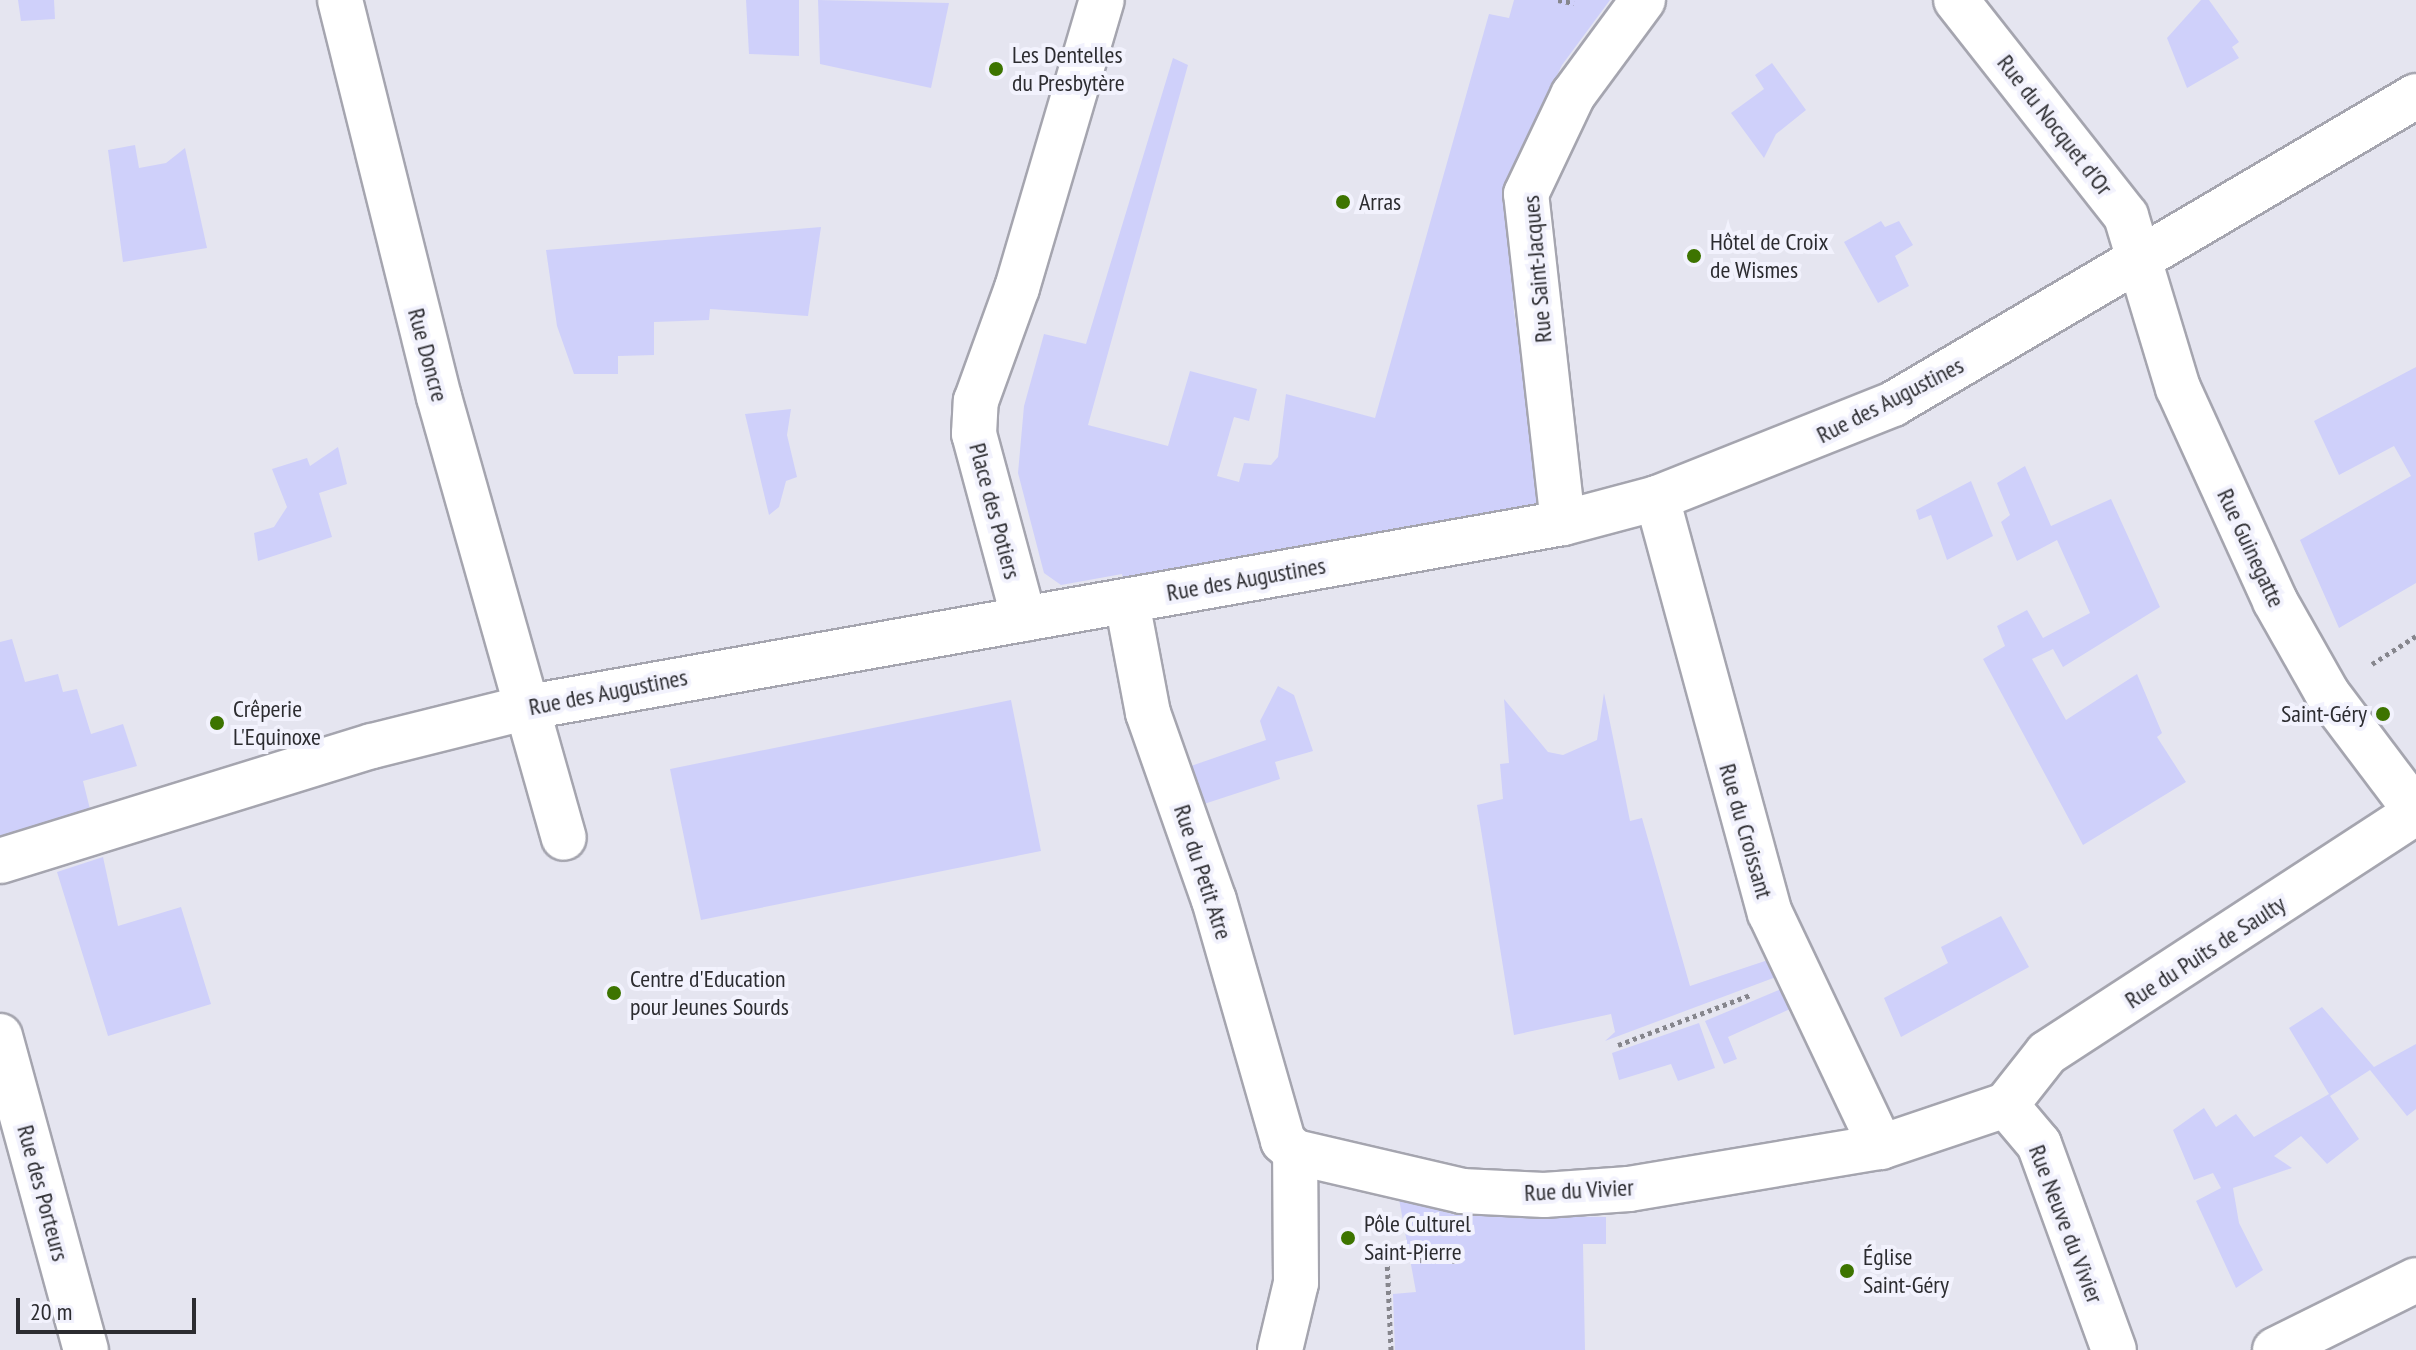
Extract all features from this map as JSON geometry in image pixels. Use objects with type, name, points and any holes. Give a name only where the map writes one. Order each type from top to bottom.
[{"type":"street","name":"Rue Doncre","points":[[340,0],[439,397],[564,838]]},
{"type":"street","name":"Place des Potiers","points":[[1024,619],[974,434],[976,401],[993,358],[1102,0]]},
{"type":"street","name":"Rue Saint-Jacques","points":[[1563,523],[1526,194],[1573,95],[1643,0]]},
{"type":"street","name":"Rue du Nocquet d'Or","points":[[1956,0],[2126,216],[2136,258]]},
{"type":"street","name":"Rue des Augustines","points":[[0,861],[372,746],[529,707],[1563,523],[1657,498],[1893,404],[2136,258],[2416,96]]},
{"type":"street","name":"Rue Guinegatte","points":[[2136,258],[2178,388],[2275,601],[2327,693],[2416,811]]},
{"type":"street","name":"Rue du Croissant","points":[[1657,498],[1770,913],[1881,1147]]},
{"type":"street","name":"Rue du Petit Atre","points":[[1127,602],[1148,713],[1214,900],[1289,1147],[1296,1283],[1280,1350]]},
{"type":"street","name":"Rue du Puits de Saulty","points":[[2006,1105],[2047,1053],[2416,811]]},
{"type":"street","name":"Rue des Porteurs","points":[[0,1036],[86,1350]]},
{"type":"street","name":"Rue du Vivier","points":[[1289,1147],[1462,1191],[1544,1195],[1629,1189],[1881,1147],[2006,1105]]},
{"type":"street","name":"Rue Neuve du Vivier","points":[[2006,1105],[2039,1144],[2114,1350]]},
{"type":"street","points":[[2275,1350],[2416,1280]]},
{"type":"path","points":[[2377,661],[2416,636]]},
{"type":"path","points":[[1618,1045],[1766,988]]},
{"type":"path","points":[[1391,1350],[1387,1259],[1456,1261]]},
{"type":"shaded area","points":[[18,0],[54,0],[55,19],[21,21]]},
{"type":"shaded area","points":[[746,0],[799,0],[799,56],[749,54]]},
{"type":"shaded area","points":[[818,0],[949,3],[931,88],[820,64]]},
{"type":"shaded area","points":[[1514,0],[1610,0],[1562,65],[1507,182],[1514,312],[1543,493],[1532,514],[1124,587],[1122,574],[1061,585],[1044,573],[1018,473],[1024,406],[1044,334],[1086,344],[1173,58],[1188,65],[1088,425],[1168,446],[1190,371],[1257,389],[1249,421],[1234,417],[1217,476],[1239,482],[1244,463],[1271,465],[1278,457],[1286,394],[1375,418],[1489,14],[1509,18]]},
{"type":"shaded area","points":[[2201,0],[2209,0],[2239,42],[2232,47],[2239,58],[2187,88],[2167,38]]},
{"type":"shaded area","points":[[1772,63],[1806,110],[1776,134],[1764,158],[1731,113],[1764,89],[1755,75]]},
{"type":"shaded area","points":[[135,145],[139,168],[166,163],[185,148],[207,248],[123,262],[108,150]]},
{"type":"shaded area","points":[[1881,221],[1885,227],[1899,221],[1913,245],[1895,256],[1909,286],[1878,303],[1844,242]]},
{"type":"shaded area","points":[[821,227],[808,316],[710,309],[709,320],[654,322],[654,355],[618,356],[618,374],[574,374],[557,326],[546,250]]},
{"type":"shaded area","points":[[2416,367],[2416,583],[2339,628],[2300,540],[2411,476],[2394,446],[2339,475],[2314,421]]},
{"type":"shaded area","points":[[791,409],[787,435],[797,477],[786,481],[779,507],[769,515],[745,414]]},
{"type":"shaded area","points":[[338,447],[347,484],[319,493],[332,537],[258,561],[254,533],[274,527],[287,507],[272,469],[307,458],[310,466]]},
{"type":"shaded area","points":[[2025,466],[2051,526],[2111,499],[2160,607],[2063,667],[2053,649],[2032,659],[2066,720],[2137,674],[2162,733],[2157,737],[2186,782],[2083,845],[1983,659],[2005,646],[1997,626],[2027,610],[2043,638],[2090,613],[2057,540],[2017,561],[2001,522],[2010,515],[1997,483]]},
{"type":"shaded area","points":[[1971,481],[1993,536],[1947,560],[1931,515],[1919,520],[1916,510]]},
{"type":"shaded area","points":[[12,639],[25,682],[58,674],[63,692],[77,689],[91,734],[123,724],[137,766],[83,781],[90,809],[0,837],[0,642]]},
{"type":"shaded area","points":[[1278,686],[1294,695],[1313,751],[1275,762],[1280,779],[1204,804],[1191,766],[1266,740],[1260,721]]},
{"type":"shaded area","points":[[1604,693],[1630,821],[1642,818],[1690,986],[1768,960],[1776,977],[1605,1041],[1615,1032],[1611,1014],[1514,1035],[1477,805],[1503,799],[1500,764],[1509,763],[1504,699],[1548,752],[1563,755],[1597,740]]},
{"type":"shaded area","points":[[1011,700],[1041,851],[701,920],[670,769]]},
{"type":"shaded area","points":[[103,857],[118,926],[181,907],[211,1004],[108,1036],[57,872]]},
{"type":"shaded area","points":[[2001,916],[2029,967],[1901,1037],[1884,998],[1948,963],[1941,947]]},
{"type":"shaded area","points":[[1781,989],[1790,1009],[1728,1037],[1737,1059],[1724,1064],[1705,1021]]},
{"type":"shaded area","points":[[2322,1007],[2374,1067],[2416,1044],[2416,1109],[2407,1116],[2370,1070],[2330,1096],[2359,1139],[2327,1164],[2301,1136],[2274,1156],[2292,1168],[2233,1188],[2239,1223],[2263,1270],[2236,1288],[2196,1201],[2221,1188],[2213,1173],[2194,1180],[2173,1130],[2204,1108],[2216,1127],[2236,1114],[2254,1137],[2329,1094],[2289,1028]]},
{"type":"shaded area","points":[[1699,1023],[1715,1068],[1678,1081],[1671,1064],[1619,1080],[1612,1053]]},
{"type":"shaded area","points":[[1399,1199],[1456,1215],[1606,1217],[1606,1244],[1583,1244],[1585,1350],[1395,1350],[1393,1294],[1416,1292]]},
{"type":"place","name":"Les Dentelles du Presbytère","points":[[996,69]]},
{"type":"place","name":"Arras","points":[[1343,202]]},
{"type":"place","name":"Hôtel de Croix de Wismes","points":[[1694,256]]},
{"type":"place","name":"Saint-Géry","points":[[2383,714]]},
{"type":"place","name":"Crêperie L'Equinoxe","points":[[217,723]]},
{"type":"place","name":"Centre d'Education pour Jeunes Sourds","points":[[614,993]]},
{"type":"place","name":"Pôle Culturel Saint-Pierre","points":[[1348,1238]]},
{"type":"place","name":"Église Saint-Géry","points":[[1847,1271]]}]
